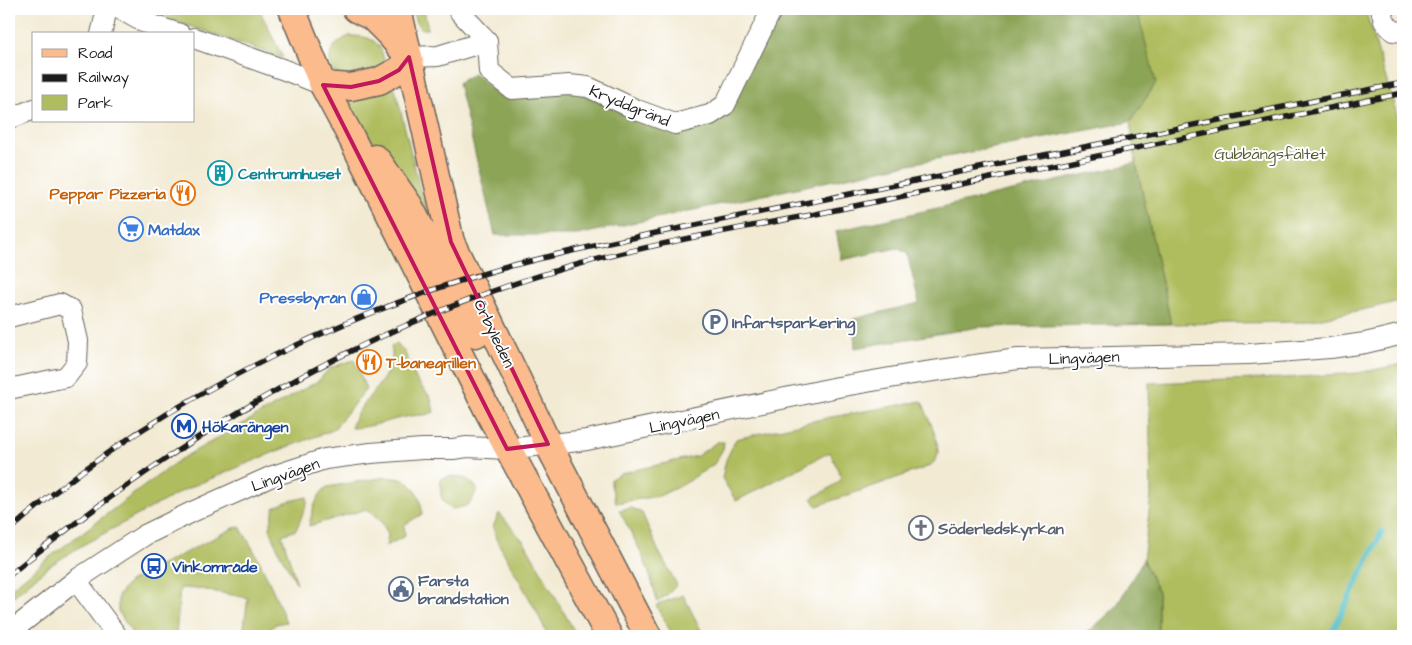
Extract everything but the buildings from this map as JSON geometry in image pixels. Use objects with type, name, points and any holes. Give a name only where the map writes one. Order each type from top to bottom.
[{"type":"main road","name":"Örbyleden","points":[[292,9],[324,85],[507,449],[609,636]]},
{"type":"main road","points":[[324,85],[351,87],[379,81],[400,70],[409,57],[372,17],[356,9]]},
{"type":"main road","name":"Örbyleden","points":[[398,9],[451,242],[530,405],[540,445]]},
{"type":"main road","name":"Örbyleden","points":[[352,139],[379,162],[409,205],[474,328],[648,636]]},
{"type":"street","points":[[101,32],[106,9]]},
{"type":"street","points":[[120,9],[143,22],[174,32]]},
{"type":"street","points":[[409,57],[438,56],[487,41],[460,12],[460,9]]},
{"type":"street","name":"Kryddgränd","points":[[487,41],[489,71],[512,89],[569,85],[588,87],[637,110],[675,124],[710,115],[725,105],[772,9]]},
{"type":"street","points":[[1380,9],[1384,21],[1393,31],[1403,32]]},
{"type":"street","points":[[195,38],[282,68],[324,85]]},
{"type":"street","points":[[9,118],[32,110]]},
{"type":"street","points":[[9,317],[60,304],[72,310],[78,342],[77,363],[66,376],[9,389]]},
{"type":"street","name":"Lingvägen","points":[[9,633],[76,580],[146,535],[270,477],[325,459],[371,453],[467,447],[507,449],[587,440],[838,387],[1018,359],[1249,354],[1330,348],[1365,343],[1403,334]]},
{"type":"street","points":[[76,580],[117,636]]},
{"type":"highlighted area","points":[[409,57],[451,242],[548,444],[507,449],[323,85],[351,87],[379,81],[399,70]]},
{"type":"green space","points":[[155,9],[260,11],[283,58],[155,14]]},
{"type":"green space","points":[[412,9],[424,9],[428,29],[422,29],[416,23]]},
{"type":"green space","points":[[778,9],[1137,9],[1156,83],[1130,122],[899,166],[577,235],[495,235],[458,83],[475,73],[491,89],[506,94],[573,90],[656,123],[720,115]]},
{"type":"green space","name":"Gubbängsfältet","points":[[1085,9],[1365,9],[1403,135],[1403,300],[1302,322],[1171,324],[1136,163],[1130,122],[1156,83]]},
{"type":"green space","points":[[349,36],[365,37],[375,42],[382,52],[385,67],[341,77],[331,69],[330,57],[333,48]]},
{"type":"green space","points":[[395,88],[421,193],[434,228],[406,180],[356,121],[345,99],[347,97]]},
{"type":"green space","points":[[1136,163],[1171,324],[979,327],[855,348],[853,319],[919,303],[907,253],[897,248],[842,260],[836,231]]},
{"type":"green space","points":[[397,343],[405,353],[417,381],[431,398],[434,412],[425,415],[403,417],[366,427],[351,428],[359,411],[388,371],[392,359],[391,347]]},
{"type":"green space","points":[[354,360],[366,389],[333,430],[186,489],[81,546],[48,567],[9,600],[9,590],[47,559],[179,460],[318,381],[330,368]]},
{"type":"green space","points":[[1403,364],[1403,636],[1158,636],[1158,592],[1143,560],[1151,496],[1149,383],[1285,378],[1358,373]]},
{"type":"green space","points":[[922,401],[938,446],[937,456],[930,466],[817,506],[812,498],[842,479],[830,452],[736,501],[722,478],[726,460],[736,439],[826,418]]},
{"type":"green space","points":[[717,442],[724,442],[723,449],[714,464],[684,484],[659,496],[616,503],[611,479],[622,473],[697,456]]},
{"type":"green space","points":[[453,476],[467,479],[477,489],[471,502],[451,509],[442,499],[441,478]]},
{"type":"green space","points":[[386,477],[406,481],[416,491],[420,500],[422,514],[404,525],[405,536],[386,546],[388,534],[381,521],[367,509],[309,526],[317,500],[327,487]]},
{"type":"green space","points":[[307,497],[307,504],[296,530],[282,535],[297,584],[278,550],[270,528],[274,508],[286,502]]},
{"type":"green space","points":[[631,508],[642,513],[658,550],[677,585],[657,602],[637,544],[619,510]]},
{"type":"green space","points":[[499,513],[525,543],[577,636],[545,636],[547,634],[537,612],[496,539],[493,527]]},
{"type":"green space","points":[[240,527],[265,573],[286,622],[275,624],[265,634],[253,637],[248,636],[243,634],[248,598],[200,589],[180,588],[176,636],[134,636],[118,611],[118,596],[129,582],[234,528]]},
{"type":"green space","points":[[1143,560],[1158,592],[1158,636],[1084,636],[1116,607]]},
{"type":"green space","points":[[683,595],[704,636],[673,636],[656,605]]},
{"type":"waterway","points":[[1330,636],[1382,532]]},
{"type":"railway","points":[[9,531],[93,463],[184,404],[231,377],[329,330],[429,291],[521,263],[630,239],[1403,83]]},
{"type":"railway","points":[[9,576],[88,513],[152,468],[242,410],[336,358],[385,335],[484,294],[569,267],[672,242],[1403,93]]},
{"type":"place","name":"Centrumhuset","points":[[220,173]]},
{"type":"place","name":"Peppar Pizzeria","points":[[183,193]]},
{"type":"place","name":"Matdax","points":[[131,229]]},
{"type":"place","name":"Pressbyrån","points":[[364,297]]},
{"type":"place","name":"Infartsparkering","points":[[715,322]]},
{"type":"place","name":"T-banegrillen","points":[[369,362]]},
{"type":"place","name":"Hökarängen","points":[[184,426]]},
{"type":"place","name":"Söderledskyrkan","points":[[921,528]]},
{"type":"place","name":"Vinkområde","points":[[154,566]]},
{"type":"place","name":"Farsta brandstation","points":[[401,589]]}]
